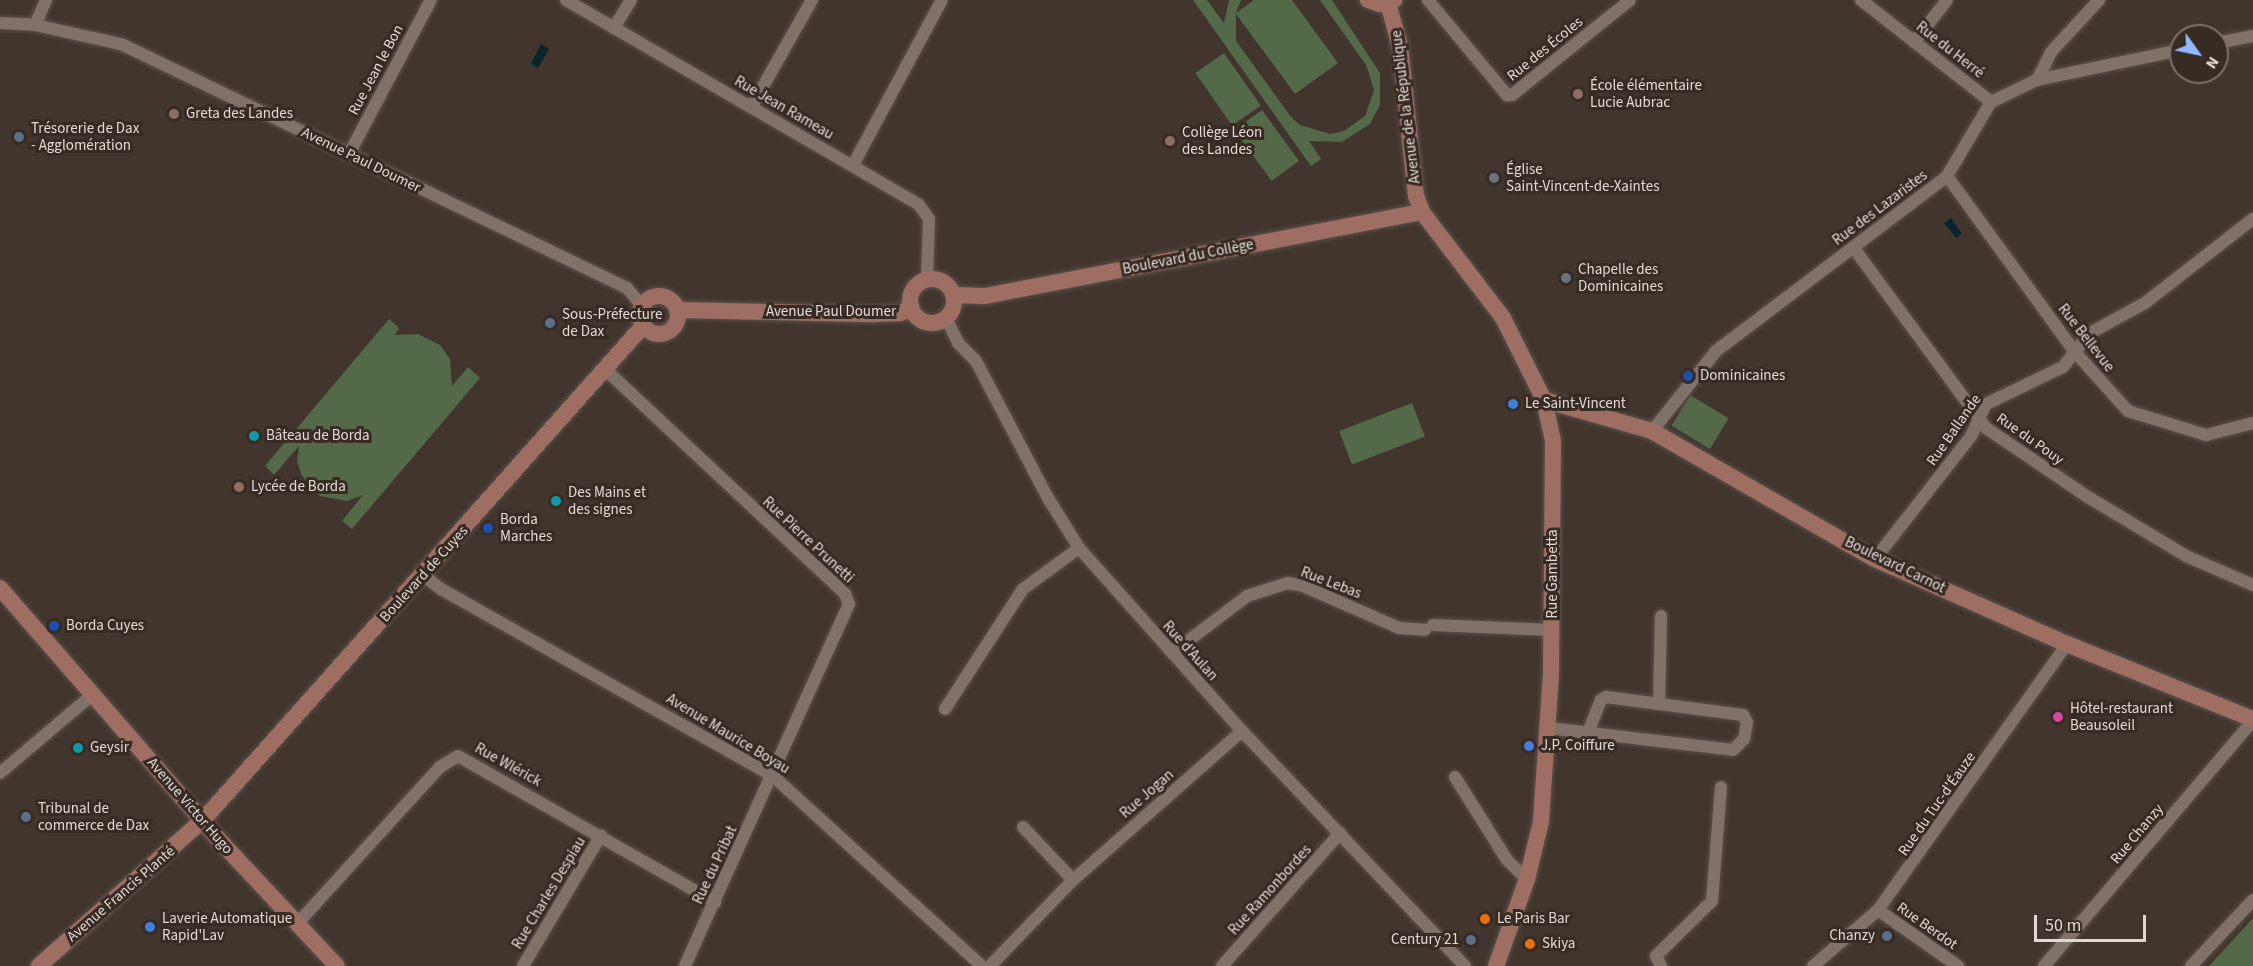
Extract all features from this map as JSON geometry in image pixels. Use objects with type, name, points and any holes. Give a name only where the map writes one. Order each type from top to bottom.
[{"type":"street","points":[[35,25],[46,0]]},
{"type":"street","name":"Rue Jean le Bon","points":[[349,154],[431,0]]},
{"type":"street","name":"Rue Jean Rameau","points":[[566,0],[919,205],[929,219],[927,279]]},
{"type":"street","points":[[614,28],[631,0]]},
{"type":"street","points":[[752,106],[812,0]]},
{"type":"street","points":[[853,165],[942,0]]},
{"type":"street","points":[[1368,0],[1391,1]]},
{"type":"street","name":"Rue des Écoles","points":[[1428,0],[1506,94],[1512,94],[1630,0]]},
{"type":"street","name":"Rue du Herré","points":[[1861,0],[1991,102]]},
{"type":"street","points":[[1914,42],[1947,0]]},
{"type":"street","points":[[2037,80],[2051,51],[2099,0]]},
{"type":"street","name":"Avenue de la République","points":[[1391,1],[1400,46],[1412,171],[1422,212]]},
{"type":"street","name":"Avenue Paul Doumer","points":[[0,23],[35,25],[121,44],[627,288],[642,306]]},
{"type":"street","points":[[2229,41],[2253,36]]},
{"type":"street","points":[[1991,102],[2037,80],[2169,52]]},
{"type":"street","name":"Rue des Lazaristes","points":[[1652,431],[1716,351],[1947,176],[1991,102]]},
{"type":"street","name":"Rue Bellevue","points":[[1947,176],[2075,352],[2119,402],[2136,414],[2206,435],[2253,423]]},
{"type":"street","name":"Boulevard du Collège","points":[[954,295],[985,296],[1422,212]]},
{"type":"street","name":"Rue Gambetta","points":[[1422,212],[1503,318],[1544,400],[1553,441],[1552,630],[1549,728],[1542,822],[1527,879],[1496,966]]},
{"type":"street","name":"Rue Ballande","points":[[1875,559],[1962,450],[1986,404],[2053,373],[2075,352],[2090,333],[2145,303],[2253,219]]},
{"type":"street","name":"Rue du Pouy","points":[[1853,247],[1978,419],[2088,497],[2186,556],[2253,585]]},
{"type":"street","points":[[927,279],[940,280],[954,295],[953,308],[946,318],[925,322],[911,307],[912,293],[927,279]]},
{"type":"street","points":[[664,297],[677,310],[676,323],[667,332],[654,333],[644,326],[640,316],[642,306],[652,298],[664,297]]},
{"type":"street","name":"Avenue Paul Doumer","points":[[677,310],[875,314],[900,313],[911,307]]},
{"type":"street","name":"Rue d'Aulan","points":[[946,318],[958,343],[976,361],[1048,498],[1079,548],[1242,731],[1465,966]]},
{"type":"street","name":"Boulevard de Cuyes","points":[[203,820],[644,326]]},
{"type":"street","name":"Rue Pierre Prunetti","points":[[606,370],[848,599],[847,610],[773,776]]},
{"type":"street","name":"Boulevard Carnot","points":[[1544,400],[1652,431],[1875,559],[2067,644],[2253,720]]},
{"type":"street","points":[[945,709],[1023,589],[1079,548]]},
{"type":"street","name":"Avenue Maurice Boyau","points":[[423,575],[441,589],[773,776],[982,966]]},
{"type":"street","name":"Rue Lebas","points":[[1172,653],[1247,596],[1288,583],[1303,586],[1399,628],[1552,630]]},
{"type":"street","name":"Avenue Victor Hugo","points":[[0,588],[203,820],[337,966]]},
{"type":"street","points":[[1659,704],[1661,616]]},
{"type":"street","name":"Rue du Tuc-d'Éauze","points":[[1813,966],[1878,910],[2067,644]]},
{"type":"street","points":[[0,773],[93,694]]},
{"type":"street","points":[[1549,728],[1733,750],[1744,739],[1747,723],[1743,715],[1606,697],[1588,732]]},
{"type":"street","name":"Rue Chanzy","points":[[2044,966],[2253,720]]},
{"type":"street","name":"Rue Jogan","points":[[990,966],[1073,880],[1242,731]]},
{"type":"street","name":"Rue Wlérick","points":[[297,924],[440,767],[458,756],[601,835],[715,902]]},
{"type":"street","name":"Rue du Pribat","points":[[685,966],[773,776]]},
{"type":"street","points":[[1455,777],[1507,860],[1527,879]]},
{"type":"street","points":[[1661,966],[1656,956],[1712,901],[1721,787]]},
{"type":"street","name":"Avenue Francis Planté","points":[[39,966],[203,820]]},
{"type":"street","points":[[1023,827],[1073,880]]},
{"type":"street","name":"Rue Ramonbordes","points":[[1222,966],[1340,833]]},
{"type":"street","name":"Rue Charles Despiau","points":[[523,966],[601,835]]},
{"type":"street","points":[[2191,966],[2253,900]]},
{"type":"street","name":"Rue Berdot","points":[[1878,910],[1958,966]]},
{"type":"green space","points":[[1193,0],[1207,0],[1224,23],[1229,0],[1241,0],[1236,13],[1254,0],[1292,0],[1338,63],[1295,94],[1236,14],[1236,41],[1291,117],[1300,125],[1330,134],[1344,131],[1365,116],[1374,90],[1366,65],[1320,0],[1332,0],[1380,73],[1380,105],[1370,124],[1342,142],[1309,141],[1321,159],[1311,166]]},
{"type":"green space","points":[[1224,53],[1261,105],[1232,126],[1195,73]]},
{"type":"green space","points":[[1262,110],[1299,161],[1272,181],[1234,130]]},
{"type":"green space","points":[[389,319],[399,328],[395,335],[418,334],[440,345],[450,359],[452,386],[468,367],[480,378],[352,529],[342,521],[363,495],[347,501],[320,496],[302,476],[297,461],[299,446],[274,475],[265,466]]},
{"type":"green space","points":[[1690,395],[1729,418],[1710,449],[1671,426]]},
{"type":"green space","points":[[1412,403],[1425,437],[1352,465],[1339,431]]},
{"type":"green space","points":[[2253,918],[2253,966],[2209,966]]},
{"type":"water","points":[[541,44],[549,49],[538,68],[531,64]]},
{"type":"water","points":[[1951,218],[1962,234],[1956,238],[1944,223]]},
{"type":"place","name":"École élémentaire Lucie Aubrac","points":[[1578,94]]},
{"type":"place","name":"Greta des Landes","points":[[174,114]]},
{"type":"place","name":"Trésorerie de Dax - Agglomération","points":[[19,137]]},
{"type":"place","name":"Collège Léon des Landes","points":[[1170,141]]},
{"type":"place","name":"Église Saint-Vincent-de-Xaintes","points":[[1494,178]]},
{"type":"place","name":"Chapelle des Dominicaines","points":[[1566,278]]},
{"type":"place","name":"Sous-Préfecture de Dax","points":[[550,323]]},
{"type":"place","name":"Dominicaines","points":[[1688,376]]},
{"type":"place","name":"Le Saint-Vincent","points":[[1513,404]]},
{"type":"place","name":"Bâteau de Borda","points":[[254,436]]},
{"type":"place","name":"Lycée de Borda","points":[[239,487]]},
{"type":"place","name":"Des Mains et des signes","points":[[556,501]]},
{"type":"place","name":"Borda Marches","points":[[488,528]]},
{"type":"place","name":"Borda Cuyes","points":[[54,626]]},
{"type":"place","name":"Hôtel-restaurant Beausoleil","points":[[2058,717]]},
{"type":"place","name":"J.P. Coiffure","points":[[1529,746]]},
{"type":"place","name":"Geysir","points":[[78,748]]},
{"type":"place","name":"Tribunal de commerce de Dax","points":[[26,817]]},
{"type":"place","name":"Le Paris Bar","points":[[1485,919]]},
{"type":"place","name":"Laverie Automatique Rapid'Lav","points":[[150,927]]},
{"type":"place","name":"Chanzy","points":[[1887,936]]},
{"type":"place","name":"Century 21","points":[[1471,940]]},
{"type":"place","name":"Skiya","points":[[1530,944]]}]
